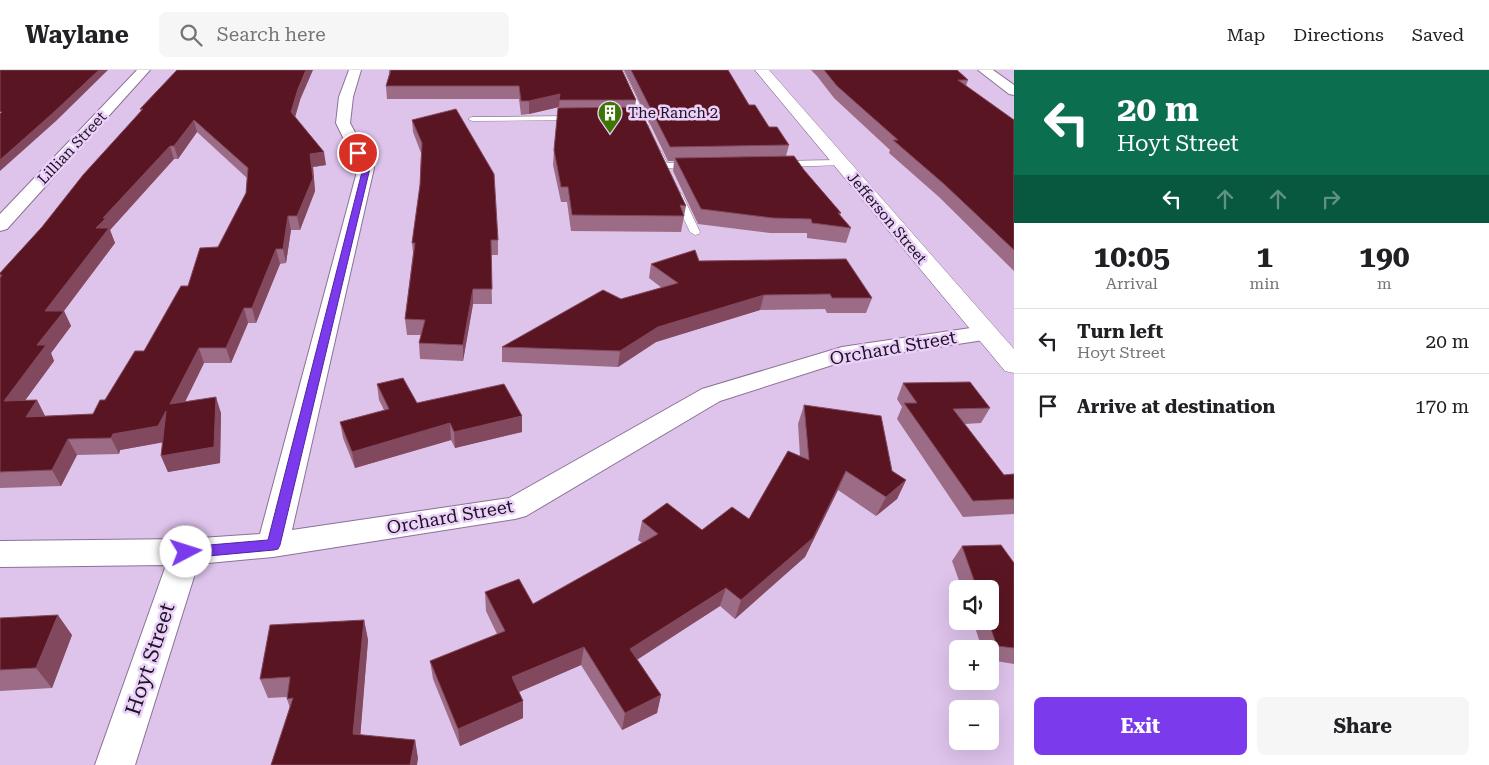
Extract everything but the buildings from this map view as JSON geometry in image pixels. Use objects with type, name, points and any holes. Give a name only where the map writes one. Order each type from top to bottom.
[{"type":"street","name":"Lillian Street","points":[[0,225],[144,70]]},
{"type":"street","points":[[274,545],[366,168],[343,122],[346,97],[355,70]]},
{"type":"street","name":"Jefferson Street","points":[[762,70],[984,333],[1014,365]]},
{"type":"street","points":[[984,70],[1014,91]]},
{"type":"street","name":"Orchard Street","points":[[0,554],[186,552],[274,545],[515,508],[711,395],[842,354],[984,333]]},
{"type":"street","name":"Hoyt Street","points":[[115,765],[186,552]]},
{"type":"lane","points":[[620,70],[695,232]]},
{"type":"lane","points":[[631,117],[641,117]]},
{"type":"lane","points":[[472,119],[582,118]]},
{"type":"lane","points":[[772,164],[841,163]]},
{"type":"lane","points":[[668,174],[703,166]]},
{"type":"place","name":"The Ranch 2","points":[[610,134]]},
{"type":"route","points":[[186,552],[274,545],[366,168],[358,153]]}]
